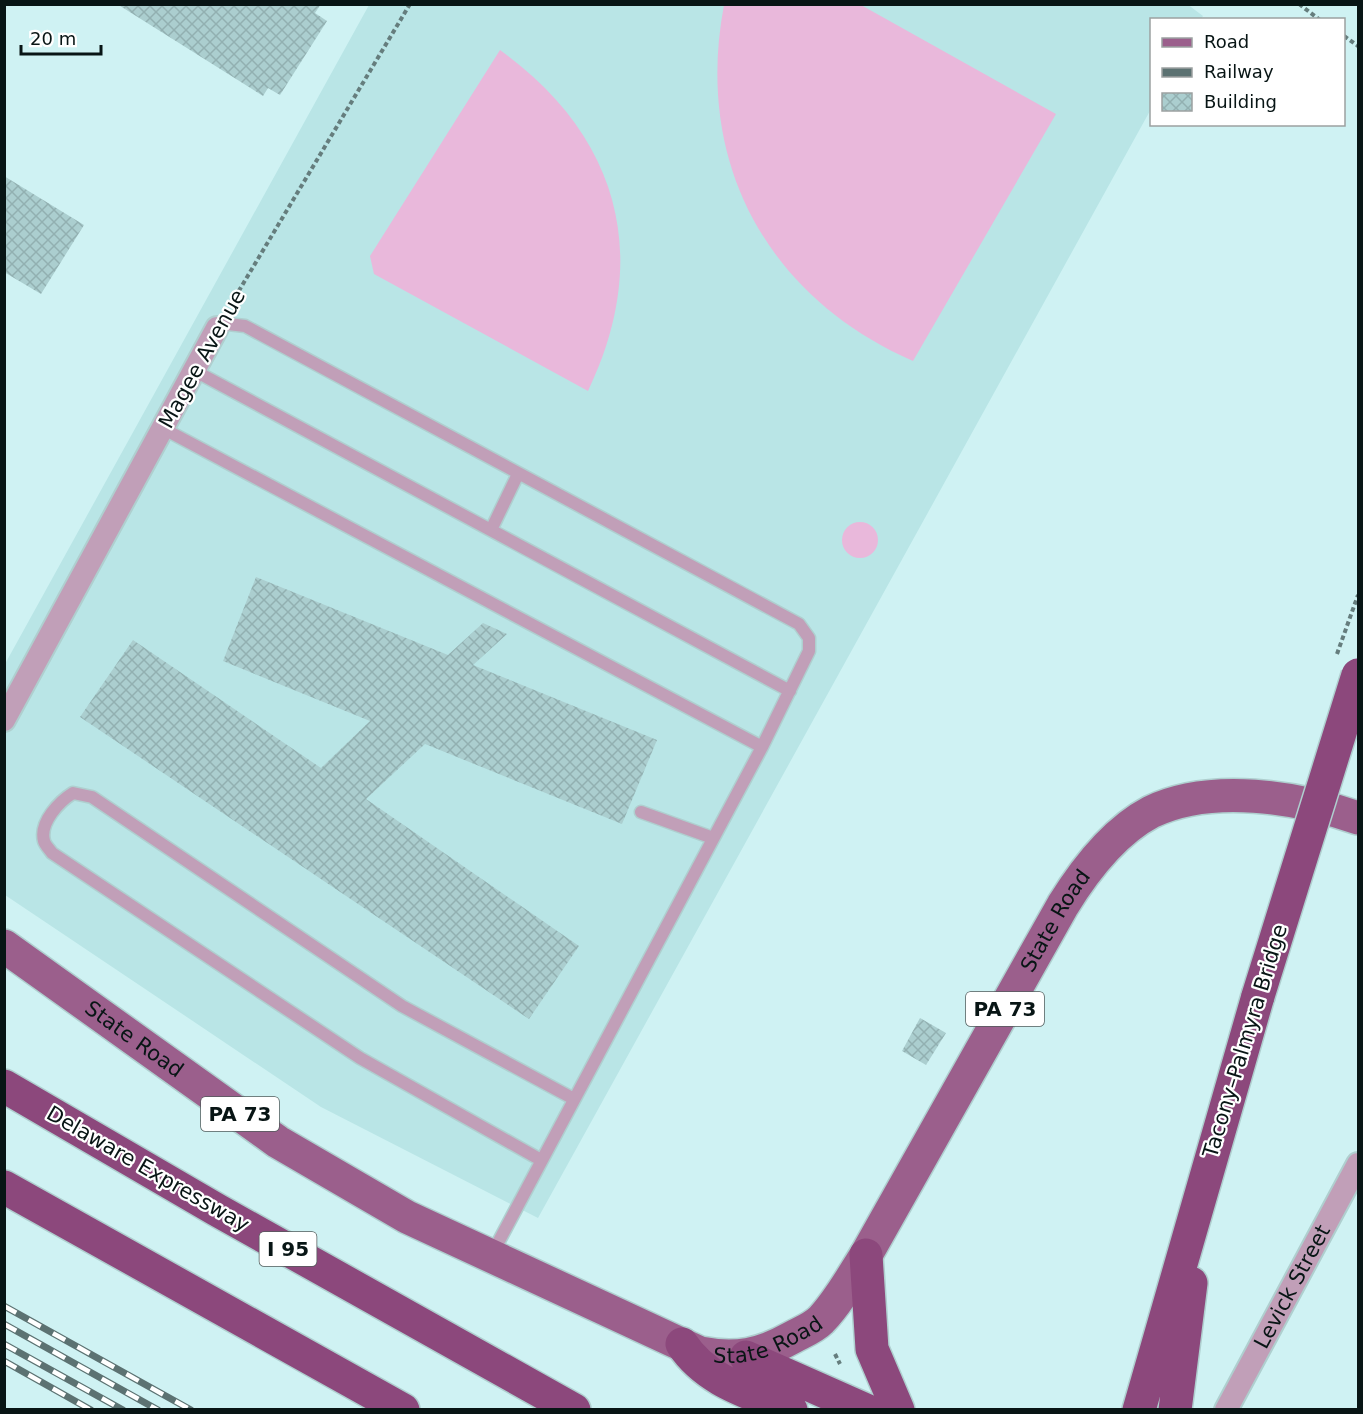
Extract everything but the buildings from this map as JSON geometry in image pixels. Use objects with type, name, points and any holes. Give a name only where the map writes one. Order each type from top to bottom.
[{"type":"highway","name":"Tacony–Palmyra Bridge","points":[[1139,1410],[1258,996],[1359,675]]},
{"type":"highway","name":"Delaware Expressway","points":[[4,1086],[217,1210],[574,1410]]},
{"type":"highway","points":[[4,1187],[404,1410]]},
{"type":"highway","points":[[1175,1410],[1201,1189]]},
{"type":"highway","points":[[866,1255],[872,1349],[898,1410]]},
{"type":"highway","points":[[682,1344],[690,1356],[714,1377],[791,1410]]},
{"type":"highway","name":"PA 73","points":[[746,1357],[866,1410]]},
{"type":"main road","name":"State Road","points":[[4,946],[278,1142],[407,1217],[682,1344],[713,1355],[746,1357],[781,1344],[819,1322],[836,1303],[866,1255],[1063,905],[1083,874],[1104,851],[1151,812],[1218,795],[1260,796],[1302,803],[1359,818]]},
{"type":"street","name":"Magee Avenue","points":[[4,720],[217,328]]},
{"type":"street","name":"Levick Street","points":[[1226,1410],[1359,1164]]},
{"type":"lane","points":[[217,328],[228,324],[240,324],[799,624],[809,638],[809,651],[762,747],[491,1256]]},
{"type":"lane","points":[[195,371],[790,691]]},
{"type":"lane","points":[[164,429],[762,747]]},
{"type":"lane","points":[[490,530],[518,474]]},
{"type":"lane","points":[[541,1160],[360,1058],[52,853],[44,841],[45,829],[59,802],[73,793],[92,797],[402,1006],[574,1099]]},
{"type":"lane","points":[[641,812],[713,838]]},
{"type":"path","name":"Magee Avenue","points":[[217,328],[410,4]]},
{"type":"path","points":[[1299,4],[1317,18]]},
{"type":"path","points":[[1345,37],[1359,46]]},
{"type":"path","points":[[835,1354],[840,1364]]},
{"type":"shaded area","points":[[1187,4],[1203,16],[1202,18],[1150,18],[1150,111],[538,1218],[321,1107],[5,895],[5,664],[369,5]]},
{"type":"shaded area","points":[[724,5],[861,5],[1056,114],[913,361],[862,334],[818,300],[781,262],[752,218],[732,170],[720,118],[718,63]]},
{"type":"shaded area","points":[[500,50],[541,84],[573,121],[597,161],[613,203],[620,247],[618,294],[608,342],[588,391],[374,274],[370,256]]},
{"type":"shaded area","points":[[860,522],[873,527],[878,540],[873,553],[860,558],[847,553],[842,540],[847,527]]},
{"type":"railway","points":[[4,1306],[191,1410]]},
{"type":"railway","points":[[4,1324],[158,1410]]},
{"type":"railway","points":[[4,1344],[123,1410]]},
{"type":"railway","points":[[4,1361],[91,1410]]}]
